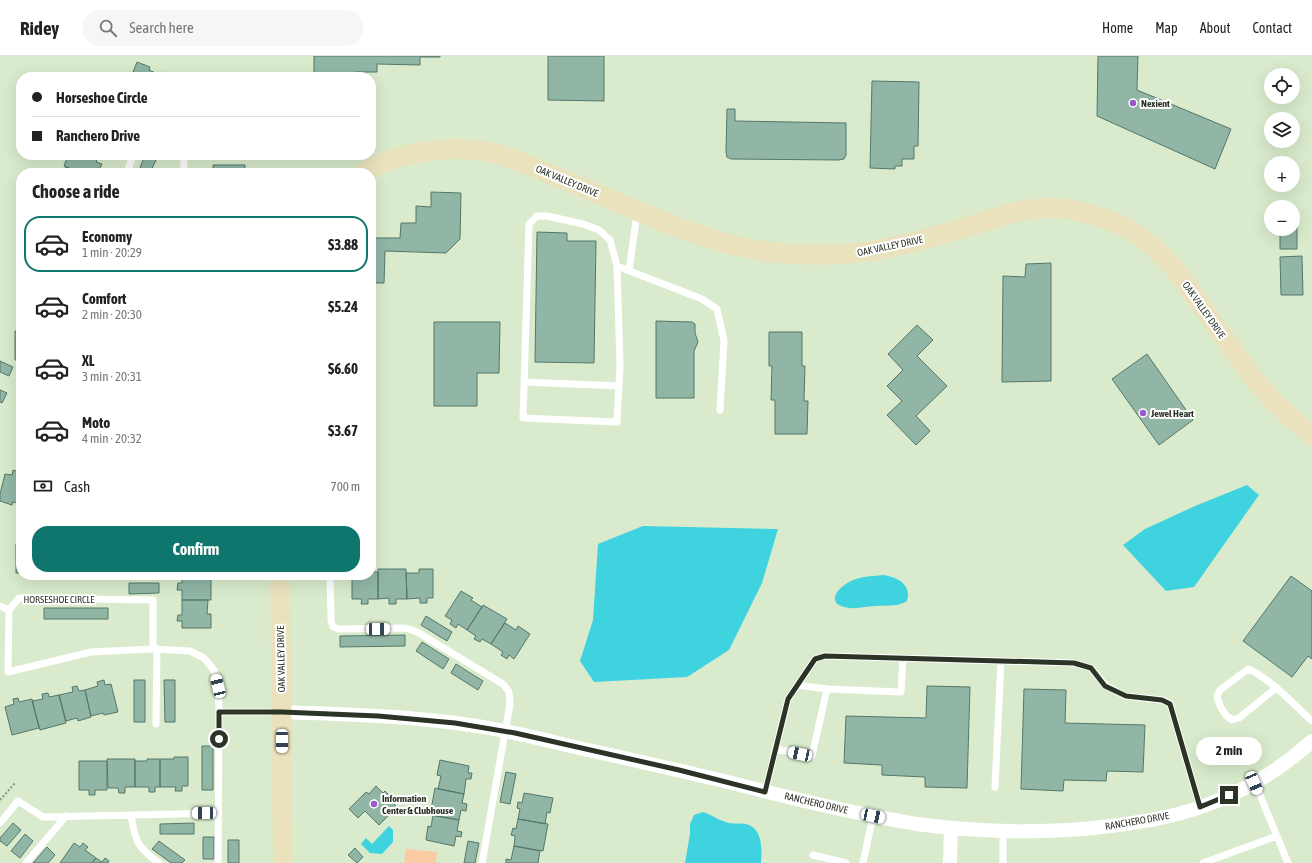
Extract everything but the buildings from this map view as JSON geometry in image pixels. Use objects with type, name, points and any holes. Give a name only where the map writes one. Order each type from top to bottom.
[{"type":"street","name":"OAK VALLEY DRIVE","points":[[374,168],[391,160],[430,150],[477,150],[496,154],[518,161],[672,226],[720,242],[768,252],[803,254],[864,253],[942,234],[1009,214],[1043,208],[1063,208],[1105,218],[1126,227],[1140,236],[1163,255],[1176,270],[1250,374],[1274,402],[1312,436]]},
{"type":"street","name":"OAK VALLEY DRIVE","points":[[280,580],[283,863]]},
{"type":"street","name":"RANCHERO DRIVE","points":[[282,712],[415,718],[505,731],[873,816],[914,824],[1003,832],[1091,829],[1175,815],[1200,807],[1244,789],[1270,774],[1295,756],[1312,741]]},
{"type":"street","points":[[950,863],[951,828]]},
{"type":"lane","points":[[629,271],[637,211]]},
{"type":"lane","points":[[537,216],[547,216],[583,224],[599,230],[610,240],[617,266],[620,365],[617,422],[523,418],[524,382],[529,224],[537,216]]},
{"type":"lane","points":[[617,266],[702,299],[717,309],[724,340],[720,410]]},
{"type":"lane","points":[[524,382],[619,386]]},
{"type":"lane","points":[[330,580],[331,621],[333,627],[339,629],[405,628],[412,630],[503,684],[510,692],[510,704],[482,863]]},
{"type":"lane","name":"HORSESHOE CIRCLE","points":[[155,649],[153,600],[19,598],[9,610],[8,672],[90,652],[155,649],[190,651],[204,658],[214,670],[218,686],[219,712],[218,863]]},
{"type":"lane","points":[[0,606],[9,610]]},
{"type":"lane","points":[[155,649],[156,724]]},
{"type":"lane","points":[[765,792],[788,699],[815,659],[825,656],[1074,663],[1091,668],[1105,686],[1126,696],[1162,700],[1170,704],[1200,807]]},
{"type":"lane","points":[[797,685],[827,690],[901,692],[903,658]]},
{"type":"lane","points":[[995,787],[1001,661]]},
{"type":"lane","points":[[1276,688],[1239,718],[1232,720],[1225,715],[1217,696],[1220,690],[1248,669],[1257,673],[1276,688],[1312,721]]},
{"type":"lane","points":[[776,749],[812,756],[827,690]]},
{"type":"lane","points":[[219,712],[282,712]]},
{"type":"lane","points":[[1254,783],[1288,863]]},
{"type":"lane","points":[[0,823],[18,801],[43,817],[219,813]]},
{"type":"lane","points":[[132,815],[134,834],[139,846],[159,863]]},
{"type":"lane","points":[[26,863],[66,816]]},
{"type":"lane","points":[[863,863],[873,816]]},
{"type":"lane","points":[[1003,832],[1003,863]]},
{"type":"lane","points":[[1202,863],[1277,836]]},
{"type":"lane","points":[[813,854],[846,863]]},
{"type":"path","points":[[0,800],[15,783]]},
{"type":"shaded area","points":[[406,849],[437,852],[436,863],[404,863]]},
{"type":"water","points":[[1247,485],[1259,495],[1194,587],[1166,591],[1123,545],[1145,529],[1195,506]]},
{"type":"water","points":[[643,526],[778,529],[762,583],[729,650],[687,677],[594,682],[580,661],[593,620],[598,544]]},
{"type":"water","points":[[883,575],[902,582],[907,590],[907,601],[896,605],[856,608],[841,606],[837,603],[835,599],[836,595],[839,590],[849,582],[863,577]]},
{"type":"water","points":[[703,812],[726,822],[745,824],[755,829],[760,839],[761,863],[685,863],[690,834],[690,824],[694,815]]},
{"type":"water","points":[[389,826],[393,830],[393,842],[382,854],[370,853],[361,844],[366,838],[372,844]]},
{"type":"place","name":"Nexient","points":[[1133,103]]},
{"type":"place","name":"Jewel Heart","points":[[1143,413]]},
{"type":"place","name":"Information Center & Clubhouse","points":[[374,804]]},
{"type":"route","points":[[219,739],[219,712],[282,712],[415,718],[505,731],[679,770],[765,792],[788,699],[815,659],[825,656],[1074,663],[1091,668],[1105,686],[1126,696],[1162,700],[1170,704],[1200,807],[1229,795]]}]
